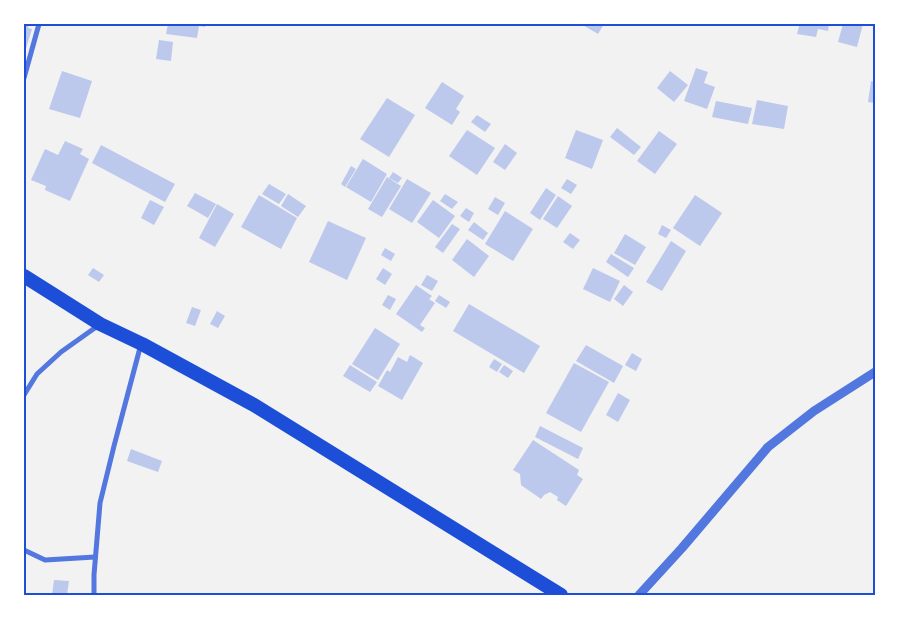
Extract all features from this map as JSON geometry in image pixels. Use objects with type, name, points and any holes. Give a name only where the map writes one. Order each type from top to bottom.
[{"type":"highway","points":[[24,276],[100,324],[142,344],[254,405],[561,595]]},
{"type":"street","points":[[24,78],[39,24]]},
{"type":"street","points":[[24,395],[37,374],[61,352],[100,324]]},
{"type":"street","points":[[94,595],[100,503],[142,344]]},
{"type":"street","points":[[639,595],[682,548],[768,447],[814,411],[875,372]]},
{"type":"street","points":[[24,550],[45,560],[95,557]]},
{"type":"building","points":[[24,24],[29,24],[28,28],[32,29],[24,55]]},
{"type":"building","points":[[168,24],[205,24],[205,27],[199,26],[197,38],[166,34]]},
{"type":"building","points":[[581,24],[604,24],[598,34]]},
{"type":"building","points":[[791,24],[829,24],[828,31],[818,29],[816,37],[797,34],[799,26]]},
{"type":"building","points":[[843,24],[863,24],[857,47],[838,42]]},
{"type":"building","points":[[159,40],[173,42],[171,61],[156,59]]},
{"type":"building","points":[[696,68],[708,72],[704,83],[715,87],[707,109],[684,101]]},
{"type":"building","points":[[62,71],[92,81],[80,118],[49,109]]},
{"type":"building","points":[[670,71],[688,85],[674,102],[657,88]]},
{"type":"building","points":[[871,81],[875,82],[875,103],[868,102]]},
{"type":"building","points":[[442,82],[464,96],[456,109],[460,112],[452,125],[425,108]]},
{"type":"building","points":[[387,98],[415,115],[389,157],[360,139]]},
{"type":"building","points":[[757,100],[788,106],[784,129],[752,124]]},
{"type":"building","points":[[716,101],[752,108],[748,124],[712,117]]},
{"type":"building","points":[[477,115],[491,124],[485,132],[471,122]]},
{"type":"building","points":[[617,128],[641,147],[634,155],[610,137]]},
{"type":"building","points":[[467,130],[495,148],[477,175],[449,156]]},
{"type":"building","points":[[576,130],[603,140],[592,169],[565,158]]},
{"type":"building","points":[[659,131],[677,144],[655,174],[637,161]]},
{"type":"building","points":[[65,141],[83,149],[80,154],[89,159],[70,201],[45,190],[46,186],[31,180],[45,149],[58,155]]},
{"type":"building","points":[[505,144],[517,153],[505,170],[493,162]]},
{"type":"building","points":[[101,145],[175,184],[165,202],[92,163]]},
{"type":"building","points":[[363,159],[387,174],[371,202],[346,187]]},
{"type":"building","points":[[351,166],[356,169],[345,187],[341,184]]},
{"type":"building","points":[[393,172],[402,178],[398,183],[389,178]]},
{"type":"building","points":[[387,177],[401,186],[382,217],[368,209]]},
{"type":"building","points":[[407,179],[431,193],[412,223],[389,209]]},
{"type":"building","points":[[567,179],[577,185],[571,194],[561,188]]},
{"type":"building","points":[[269,184],[286,194],[279,204],[262,194]]},
{"type":"building","points":[[546,188],[556,195],[540,220],[530,213]]},
{"type":"building","points":[[195,193],[216,204],[208,218],[187,206]]},
{"type":"building","points":[[288,194],[306,206],[298,217],[281,206]]},
{"type":"building","points":[[445,194],[458,202],[452,209],[440,201]]},
{"type":"building","points":[[259,195],[297,218],[281,249],[241,227]]},
{"type":"building","points":[[695,195],[722,213],[700,246],[673,228]]},
{"type":"building","points":[[558,196],[572,206],[557,228],[543,219]]},
{"type":"building","points":[[495,197],[505,203],[498,215],[488,209]]},
{"type":"building","points":[[150,200],[164,207],[154,225],[141,218]]},
{"type":"building","points":[[433,200],[455,216],[439,238],[417,222]]},
{"type":"building","points":[[217,204],[234,214],[215,247],[199,238]]},
{"type":"building","points":[[466,208],[474,213],[469,222],[460,216]]},
{"type":"building","points":[[505,211],[533,229],[513,261],[485,244]]},
{"type":"building","points":[[328,221],[366,238],[347,280],[309,262]]},
{"type":"building","points":[[474,222],[488,233],[483,240],[468,230]]},
{"type":"building","points":[[452,224],[460,229],[443,253],[435,247]]},
{"type":"building","points":[[662,225],[671,230],[666,238],[658,234]]},
{"type":"building","points":[[570,233],[580,240],[573,249],[563,242]]},
{"type":"building","points":[[625,234],[646,247],[635,265],[614,253]]},
{"type":"building","points":[[467,239],[489,256],[474,277],[452,260]]},
{"type":"building","points":[[671,241],[686,251],[662,291],[646,282]]},
{"type":"building","points":[[385,248],[395,254],[391,261],[381,255]]},
{"type":"building","points":[[611,254],[634,268],[628,277],[606,262]]},
{"type":"building","points":[[93,268],[104,275],[99,282],[88,275]]},
{"type":"building","points":[[383,268],[392,274],[385,285],[376,279]]},
{"type":"building","points":[[593,268],[620,281],[610,302],[583,289]]},
{"type":"building","points":[[427,275],[438,281],[432,291],[421,285]]},
{"type":"building","points":[[416,285],[432,296],[429,299],[435,303],[420,325],[425,328],[422,332],[396,314]]},
{"type":"building","points":[[624,285],[633,292],[623,306],[614,299]]},
{"type":"building","points":[[388,295],[396,299],[390,310],[382,305]]},
{"type":"building","points":[[439,295],[450,302],[446,308],[435,301]]},
{"type":"building","points":[[469,304],[540,346],[524,373],[453,331]]},
{"type":"building","points":[[192,307],[201,310],[195,326],[186,323]]},
{"type":"building","points":[[217,311],[225,316],[218,328],[210,324]]},
{"type":"building","points":[[375,328],[400,344],[378,380],[352,364]]},
{"type":"building","points":[[586,345],[623,366],[614,383],[576,361]]},
{"type":"building","points":[[632,353],[642,359],[636,371],[625,365]]},
{"type":"building","points":[[410,355],[423,363],[402,400],[378,386],[387,370],[390,372],[398,357],[407,362]]},
{"type":"building","points":[[494,359],[502,364],[497,372],[489,367]]},
{"type":"building","points":[[574,363],[609,382],[581,432],[546,413]]},
{"type":"building","points":[[350,365],[377,382],[370,392],[343,376]]},
{"type":"building","points":[[504,365],[513,371],[508,378],[499,372]]},
{"type":"building","points":[[618,393],[630,400],[618,422],[606,415]]},
{"type":"building","points":[[540,426],[583,448],[578,459],[535,437]]},
{"type":"building","points":[[533,440],[579,470],[577,475],[583,479],[566,506],[557,500],[558,497],[550,492],[541,499],[521,485],[520,474],[513,470]]},
{"type":"building","points":[[131,449],[162,461],[158,472],[127,461]]},
{"type":"building","points":[[54,580],[69,581],[67,595],[52,595]]}]
